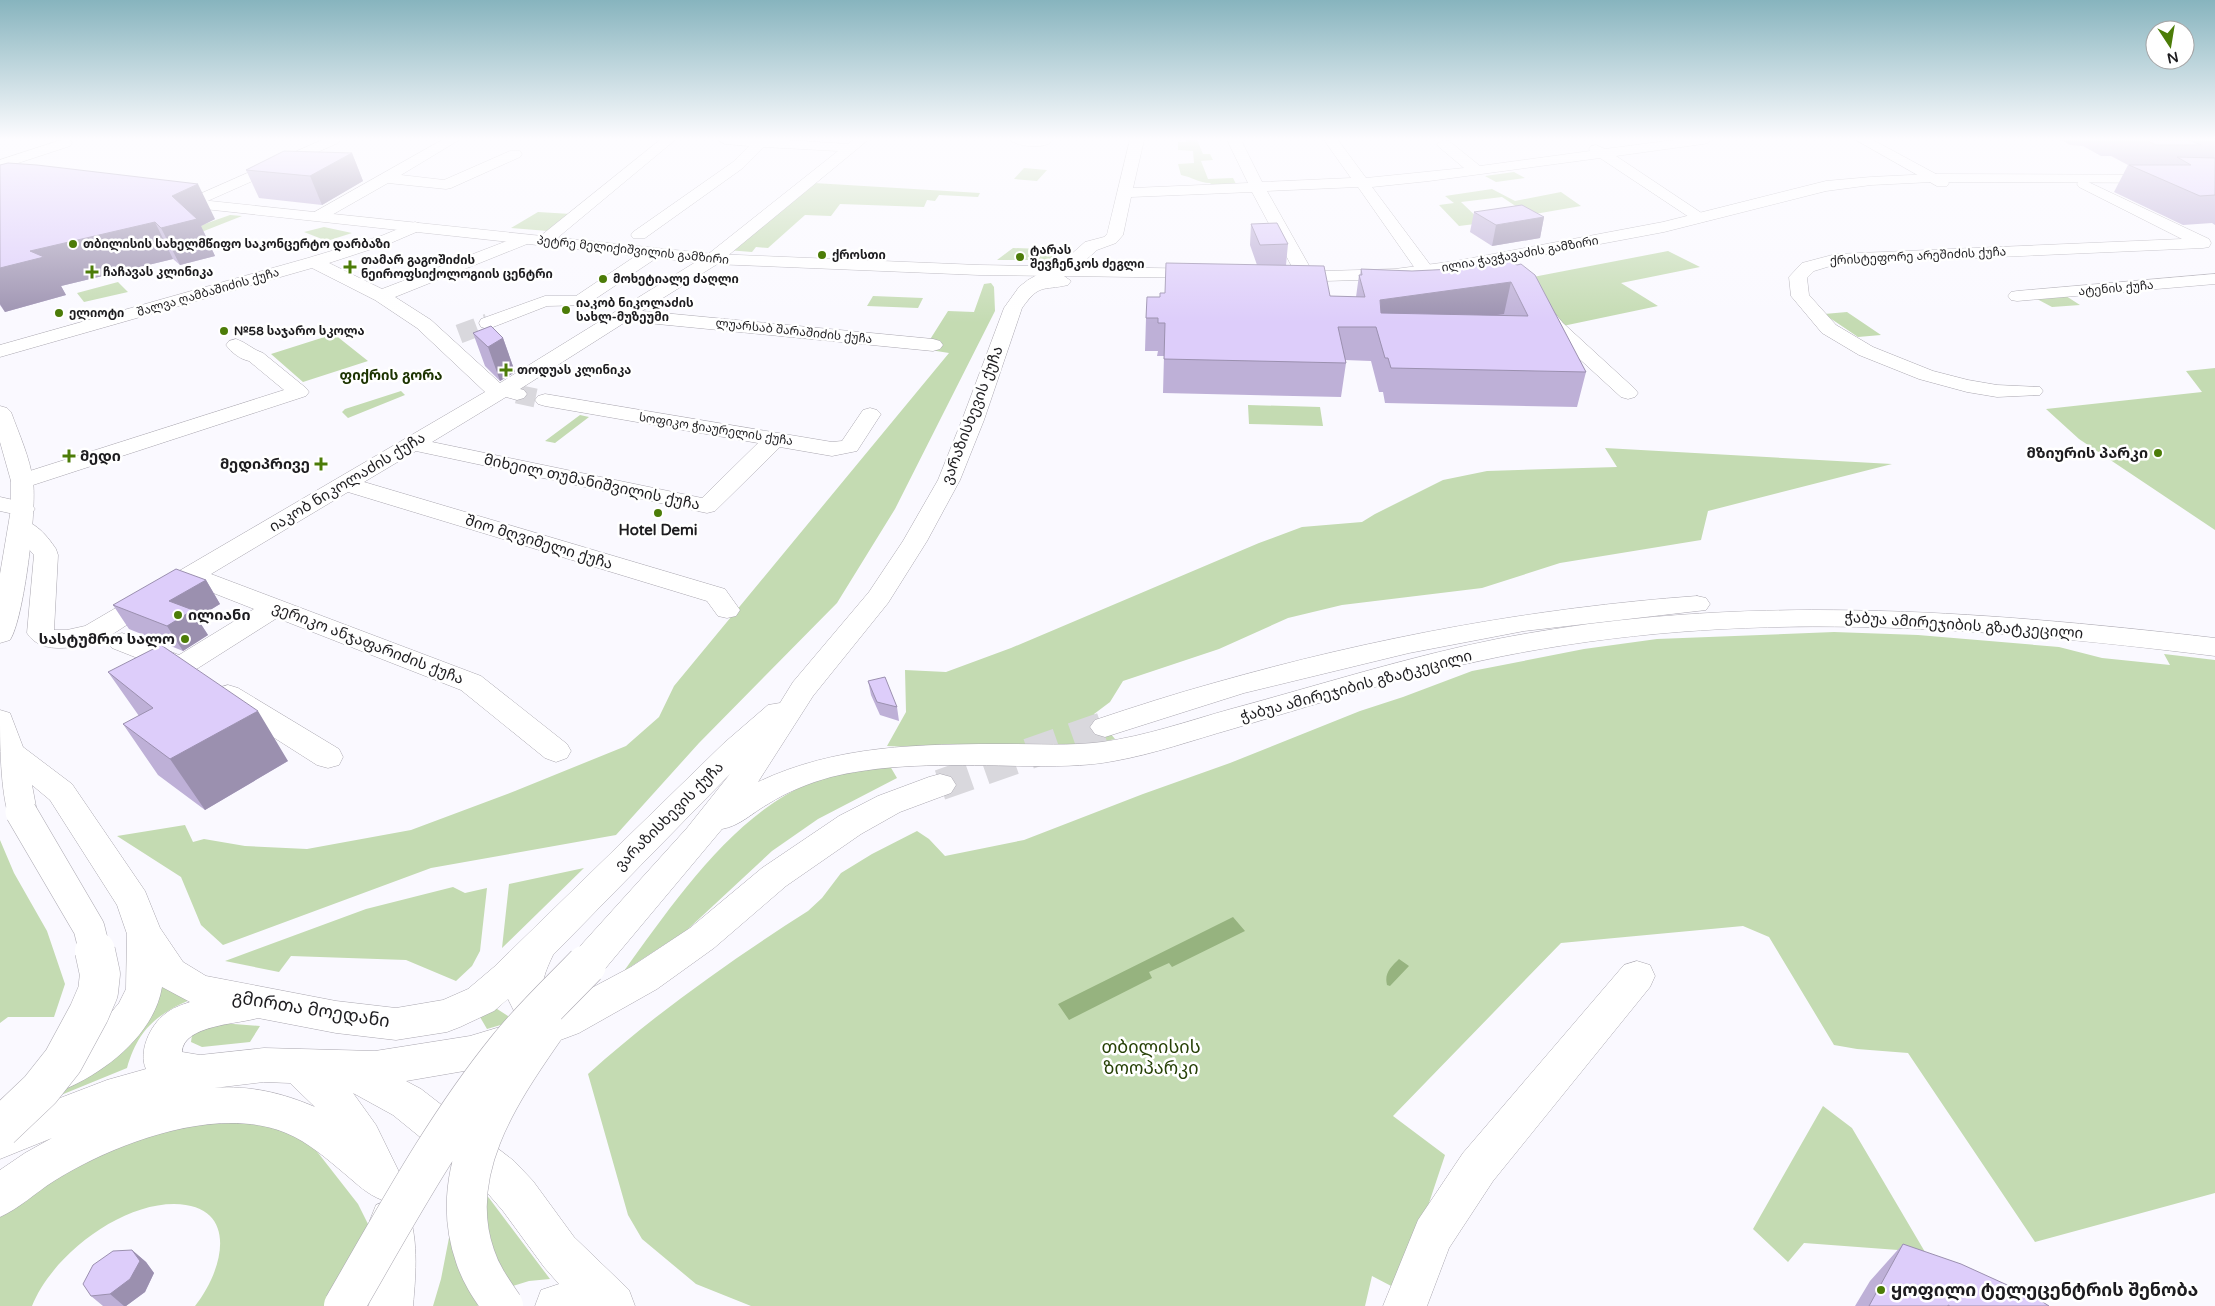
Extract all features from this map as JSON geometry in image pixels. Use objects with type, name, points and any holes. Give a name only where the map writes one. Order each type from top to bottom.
[{"type":"street","name":"პეტრე მელიქიშვილის გამზირი","points":[[162,201],[713,259],[979,270],[1061,269]]},
{"type":"street","points":[[189,204],[196,201]]},
{"type":"street","points":[[317,217],[345,201]]},
{"type":"street","points":[[544,241],[593,201]]},
{"type":"street","points":[[617,249],[687,201]]},
{"type":"street","name":"იაკობ ნიკოლაძის ქუჩა","points":[[46,555],[40,625],[42,635],[51,638],[74,637],[95,632],[625,315],[713,259],[785,201]]},
{"type":"street","points":[[1061,269],[1091,246],[1110,240],[1114,236],[1122,201]]},
{"type":"street","points":[[1265,201],[1307,278]]},
{"type":"street","points":[[1376,201],[1426,270]]},
{"type":"street","points":[[1675,201],[1701,218]]},
{"type":"street","name":"ილია ჭავჭავაძის გამზირი","points":[[1763,201],[1664,227],[1575,245],[1426,270],[1358,277],[1270,281],[1329,286],[1386,283],[1496,267],[1512,274],[1514,264],[1691,232],[1807,201]]},
{"type":"street","points":[[2118,201],[2209,246]]},
{"type":"street","name":"შალვა ღამბაშიძის ქუჩა","points":[[0,351],[314,262],[387,239],[415,227]]},
{"type":"street","points":[[381,296],[526,239]]},
{"type":"street","name":"ქრისტეფორე არეშიძის ქუჩა","points":[[2032,392],[1996,391],[1967,386],[1926,375],[1866,350],[1829,329],[1800,296],[1798,277],[1808,267],[1836,259],[2209,246]]},
{"type":"street","points":[[488,323],[545,302],[580,301],[652,253]]},
{"type":"street","points":[[314,262],[381,296],[424,324],[450,338],[502,389]]},
{"type":"street","points":[[1034,284],[1068,281],[1216,279],[1061,269]]},
{"type":"street","name":"ვარაზისხევის ქუჩა","points":[[691,846],[759,758],[803,689],[880,597],[915,541],[944,489],[973,420],[1013,308],[1025,291],[1061,269]]},
{"type":"street","points":[[979,270],[997,274],[1005,279],[1010,289],[1013,308]]},
{"type":"street","name":"ატენის ქუჩა","points":[[2017,296],[2215,279]]},
{"type":"street","points":[[1533,298],[1556,327],[1628,393]]},
{"type":"street","name":"ლუარსაბ შარაშიძის ქუჩა","points":[[625,315],[933,345]]},
{"type":"street","points":[[22,481],[299,392],[256,357],[249,355],[236,345]]},
{"type":"street","name":"სოფიკო ჭიაურელის ქუჩა","points":[[545,400],[832,449],[849,446],[870,414]]},
{"type":"street","points":[[0,412],[14,450],[22,481],[15,513],[14,561],[8,604],[0,634]]},
{"type":"street","name":"მიხეილ თუმანიშვილის ქუჩა","points":[[412,444],[707,506],[776,438]]},
{"type":"street","name":"შიო მღვიმელი ქუჩა","points":[[345,484],[716,594],[727,610]]},
{"type":"street","points":[[14,561],[31,554],[46,555],[44,549],[15,513]]},
{"type":"street","name":"ვერიკო ანჯაფარიძის ქუჩა","points":[[190,575],[472,683],[556,751]]},
{"type":"street","name":"ჭაბუა ამირეჯიბის გზატკეცილი","points":[[1105,727],[1238,685],[1394,648],[1515,625],[1647,607],[1722,602],[1808,600],[1903,602],[2020,609],[2215,629]]},
{"type":"street","points":[[198,676],[275,607]]},
{"type":"street","name":"ჭაბუა ამირეჯიბის გზატკეცილი","points":[[691,846],[731,811],[777,785],[829,766],[854,760],[923,755],[1098,753],[1144,744],[1354,683],[1453,658],[1540,640],[1729,619],[1854,617],[2005,625],[2215,647]]},
{"type":"street","points":[[122,642],[198,676],[328,758]]},
{"type":"street","name":"ვარაზისხევის ქუჩა","points":[[539,947],[735,750],[803,689]]},
{"type":"street","points":[[0,720],[10,752],[21,812],[89,928],[100,974],[98,992],[89,1014],[62,1061],[40,1090],[0,1128]]},
{"type":"street","points":[[0,1104],[77,1064],[109,1040],[131,1017],[144,990],[145,934],[133,901],[61,792],[10,752]]},
{"type":"street","points":[[0,1140],[107,1098],[201,1072],[264,1065],[374,1068],[415,1063],[470,1053],[547,1029],[566,1021],[644,978],[702,938],[774,877],[850,825],[889,804],[940,785]]},
{"type":"street","points":[[344,1306],[391,1196],[528,1024],[586,965],[691,846]]},
{"type":"street","name":"გმირთა მოედანი","points":[[145,934],[170,973],[199,990],[336,1017],[396,1024],[432,1020],[447,1016],[481,1000],[539,947]]},
{"type":"street","points":[[539,947],[529,967],[523,989],[525,1000],[532,1007],[548,1012],[572,1010],[599,1003]]},
{"type":"street","points":[[503,1306],[488,1288],[467,1229],[466,1197],[472,1161],[483,1129],[498,1098],[586,965]]},
{"type":"street","points":[[1405,1306],[1433,1235],[1478,1167],[1637,976]]},
{"type":"street","points":[[201,1072],[170,1068],[162,1062],[161,1051],[165,1040],[172,1031],[186,1020],[202,1012],[267,1004]]},
{"type":"street","points":[[297,1066],[319,1082],[342,1109],[362,1138],[391,1196],[390,1215],[395,1264],[391,1306]]},
{"type":"street","points":[[343,1068],[407,1102],[499,1175],[518,1196],[559,1252],[613,1306]]},
{"type":"street","points":[[0,1161],[107,1098]]},
{"type":"street","points":[[0,1196],[39,1168],[84,1143],[152,1118],[220,1106],[268,1109],[290,1116],[321,1132],[348,1150],[391,1196]]},
{"type":"street","points":[[361,1306],[391,1196]]},
{"type":"green space","points":[[791,201],[927,201],[924,207],[840,204],[831,216],[805,215],[768,248],[756,247],[752,252],[727,250]]},
{"type":"green space","points":[[1451,201],[1470,201],[1461,202],[1483,223],[1459,226],[1439,205],[1454,203]]},
{"type":"green space","points":[[1508,201],[1574,201],[1581,206],[1529,215]]},
{"type":"green space","points":[[538,212],[571,214],[548,231],[511,228]]},
{"type":"green space","points":[[230,215],[242,216],[204,231],[183,235],[199,226]]},
{"type":"green space","points":[[324,227],[352,233],[327,241],[304,232]]},
{"type":"green space","points":[[1013,248],[1067,250],[1051,260],[997,260]]},
{"type":"green space","points":[[1668,251],[1700,267],[1621,283],[1658,306],[1558,327],[1523,279]]},
{"type":"green space","points":[[118,282],[128,292],[84,302],[77,293]]},
{"type":"green space","points":[[991,283],[994,287],[995,311],[895,509],[837,603],[699,743],[616,835],[431,868],[223,945],[201,925],[181,877],[117,836],[185,825],[193,842],[204,839],[245,846],[307,849],[411,830],[515,791],[626,746],[659,717],[674,686],[949,353],[924,349],[948,311],[974,312],[984,284]]},
{"type":"green space","points":[[873,296],[923,298],[918,308],[867,306]]},
{"type":"green space","points":[[2066,296],[2080,305],[2052,307],[2037,299]]},
{"type":"green space","points":[[1847,312],[1881,335],[1858,337],[1824,314]]},
{"type":"green space","points":[[334,334],[368,361],[303,382],[271,354]]},
{"type":"green space","name":"მზიურის პარკი","points":[[2215,368],[2215,530],[2079,439],[2046,409],[2202,392],[2186,371]]},
{"type":"green space","points":[[401,391],[405,395],[348,418],[342,412],[345,409]]},
{"type":"green space","points":[[1248,405],[1320,407],[1323,426],[1249,424]]},
{"type":"green space","points":[[580,415],[589,417],[555,443],[545,441]]},
{"type":"green space","points":[[1605,448],[1892,464],[1708,511],[1701,540],[1560,563],[1482,588],[1342,605],[1288,618],[1219,649],[1123,681],[1110,702],[1094,714],[1115,739],[1093,744],[931,748],[887,746],[906,712],[905,670],[946,672],[1011,648],[1259,543],[1302,527],[1362,522],[1443,480],[1487,471],[1617,467]]},
{"type":"green space","name":"თბილისის ზოოპარკი","points":[[1834,632],[1918,635],[2059,647],[2102,658],[2170,665],[2164,654],[2215,660],[2215,1193],[2035,1242],[1908,1053],[1857,1049],[1834,1045],[1769,937],[1743,926],[1561,943],[1393,1116],[1445,1155],[1428,1206],[1395,1288],[1372,1276],[1365,1306],[751,1306],[696,1284],[642,1239],[628,1215],[588,1074],[640,1030],[695,988],[808,911],[822,898],[841,873],[872,854],[917,831],[929,839],[945,856],[1024,840],[1230,763],[1360,711],[1472,671],[1584,649],[1657,639]]},
{"type":"green space","points":[[890,766],[897,778],[818,819],[772,851],[687,930],[624,971],[706,864],[730,838],[756,816],[783,797],[812,782],[841,774]]},
{"type":"green space","points":[[0,840],[14,873],[47,931],[65,984],[54,1017],[8,1017],[0,1023]]},
{"type":"green space","points":[[584,868],[502,948],[509,884]]},
{"type":"green space","points":[[453,887],[465,893],[487,888],[480,951],[472,966],[456,981],[406,960],[291,956],[279,972],[225,961],[366,909]]},
{"type":"green space","points":[[163,985],[199,996],[173,1008],[153,1022],[138,1041],[127,1068],[0,1120],[157,1001]]},
{"type":"green space","points":[[494,1007],[508,1016],[524,1018],[487,1029],[480,1017]]},
{"type":"green space","points":[[221,1023],[260,1026],[250,1042],[202,1047],[191,1042],[192,1035],[203,1027]]},
{"type":"green space","points":[[1823,1106],[1852,1128],[1925,1252],[1804,1243],[1788,1262],[1753,1229]]},
{"type":"green space","points":[[233,1115],[308,1140],[358,1204],[369,1226],[328,1306],[195,1306],[205,1292],[218,1259],[220,1242],[217,1227],[209,1215],[195,1207],[174,1204],[153,1206],[131,1213],[110,1223],[90,1236],[55,1269],[42,1287],[32,1306],[0,1306],[0,1209],[91,1151]]},
{"type":"green space","points":[[462,1171],[489,1198],[550,1279],[529,1281],[506,1288],[477,1306],[433,1306],[441,1279]]},
{"type":"shaded area","points":[[1233,917],[1245,931],[1172,967],[1169,963],[1149,972],[1152,978],[1069,1020],[1058,1004]]},
{"type":"shaded area","points":[[1399,959],[1409,966],[1390,986],[1387,985],[1387,974]]},
{"type":"building","name":"თბილისის სახელმწიფო საკონცერტო დარბაზი","points":[[0,201],[177,201],[197,219],[161,228],[155,222],[30,251],[44,257],[0,268]]},
{"type":"building","points":[[1522,205],[1544,217],[1496,225],[1474,212]]},
{"type":"building","points":[[1277,223],[1288,244],[1260,245],[1251,224]]},
{"type":"building","points":[[1508,260],[1517,265],[1521,264],[1535,275],[1586,372],[1391,368],[1388,358],[1385,358],[1376,327],[1338,327],[1346,363],[1164,359],[1165,323],[1158,323],[1158,318],[1146,318],[1147,297],[1160,297],[1160,293],[1165,293],[1166,263],[1324,266],[1330,296],[1365,297],[1359,275],[1362,275],[1361,269],[1412,271],[1453,269]],"holes":[[[1511,282],[1528,316],[1381,313],[1380,300]]]},
{"type":"building","points":[[491,326],[503,338],[488,347],[473,333]]},
{"type":"building","points":[[176,569],[206,580],[169,601],[193,610],[167,626],[113,605]]},
{"type":"building","points":[[161,645],[258,711],[170,759],[123,724],[153,708],[108,672]]},
{"type":"building","points":[[885,677],[897,707],[877,702],[868,681]]},
{"type":"building","points":[[1903,1244],[1961,1264],[2038,1299],[2049,1306],[1869,1306]]},
{"type":"building","points":[[132,1250],[140,1261],[130,1279],[110,1294],[91,1296],[83,1284],[93,1265],[113,1251]]},
{"type":"tunnel","points":[[459,334],[488,323]]},
{"type":"tunnel","points":[[517,394],[545,400]]},
{"type":"tunnel","points":[[940,785],[1105,727]]},
{"type":"place","name":"თბილისის სახელმწიფო საკონცერტო დარბაზი","points":[[73,244]]},
{"type":"place","name":"ქროსთი","points":[[822,255]]},
{"type":"place","name":"ტარას შევჩენკოს ძეგლი","points":[[1020,257]]},
{"type":"place","name":"თამარ გაგოშიძის ნეიროფსიქოლოგიის ცენტრი","points":[[350,267]]},
{"type":"place","name":"ჩაჩავას კლინიკა","points":[[92,272]]},
{"type":"place","name":"მოხეტიალე ძაღლი","points":[[603,279]]},
{"type":"place","name":"იაკობ ნიკოლაძის სახლ-მუზეუმი","points":[[566,310]]},
{"type":"place","name":"ელიოტი","points":[[59,313]]},
{"type":"place","name":"№58 საჯარო სკოლა","points":[[224,331]]},
{"type":"place","name":"თოდუას კლინიკა","points":[[506,370]]},
{"type":"place","name":"მზიურის პარკი","points":[[2158,453]]},
{"type":"place","name":"მედი","points":[[69,456]]},
{"type":"place","name":"მედიპრივე","points":[[321,464]]},
{"type":"place","name":"Hotel Demi","points":[[658,513]]},
{"type":"place","name":"ილიანი","points":[[178,615]]},
{"type":"place","name":"სასტუმრო სალო","points":[[185,639]]},
{"type":"place","name":"ყოფილი ტელეცენტრის შენობა","points":[[1881,1290]]},
{"type":"district","name":"ფიქრის გორა","points":[[391,375]]}]
